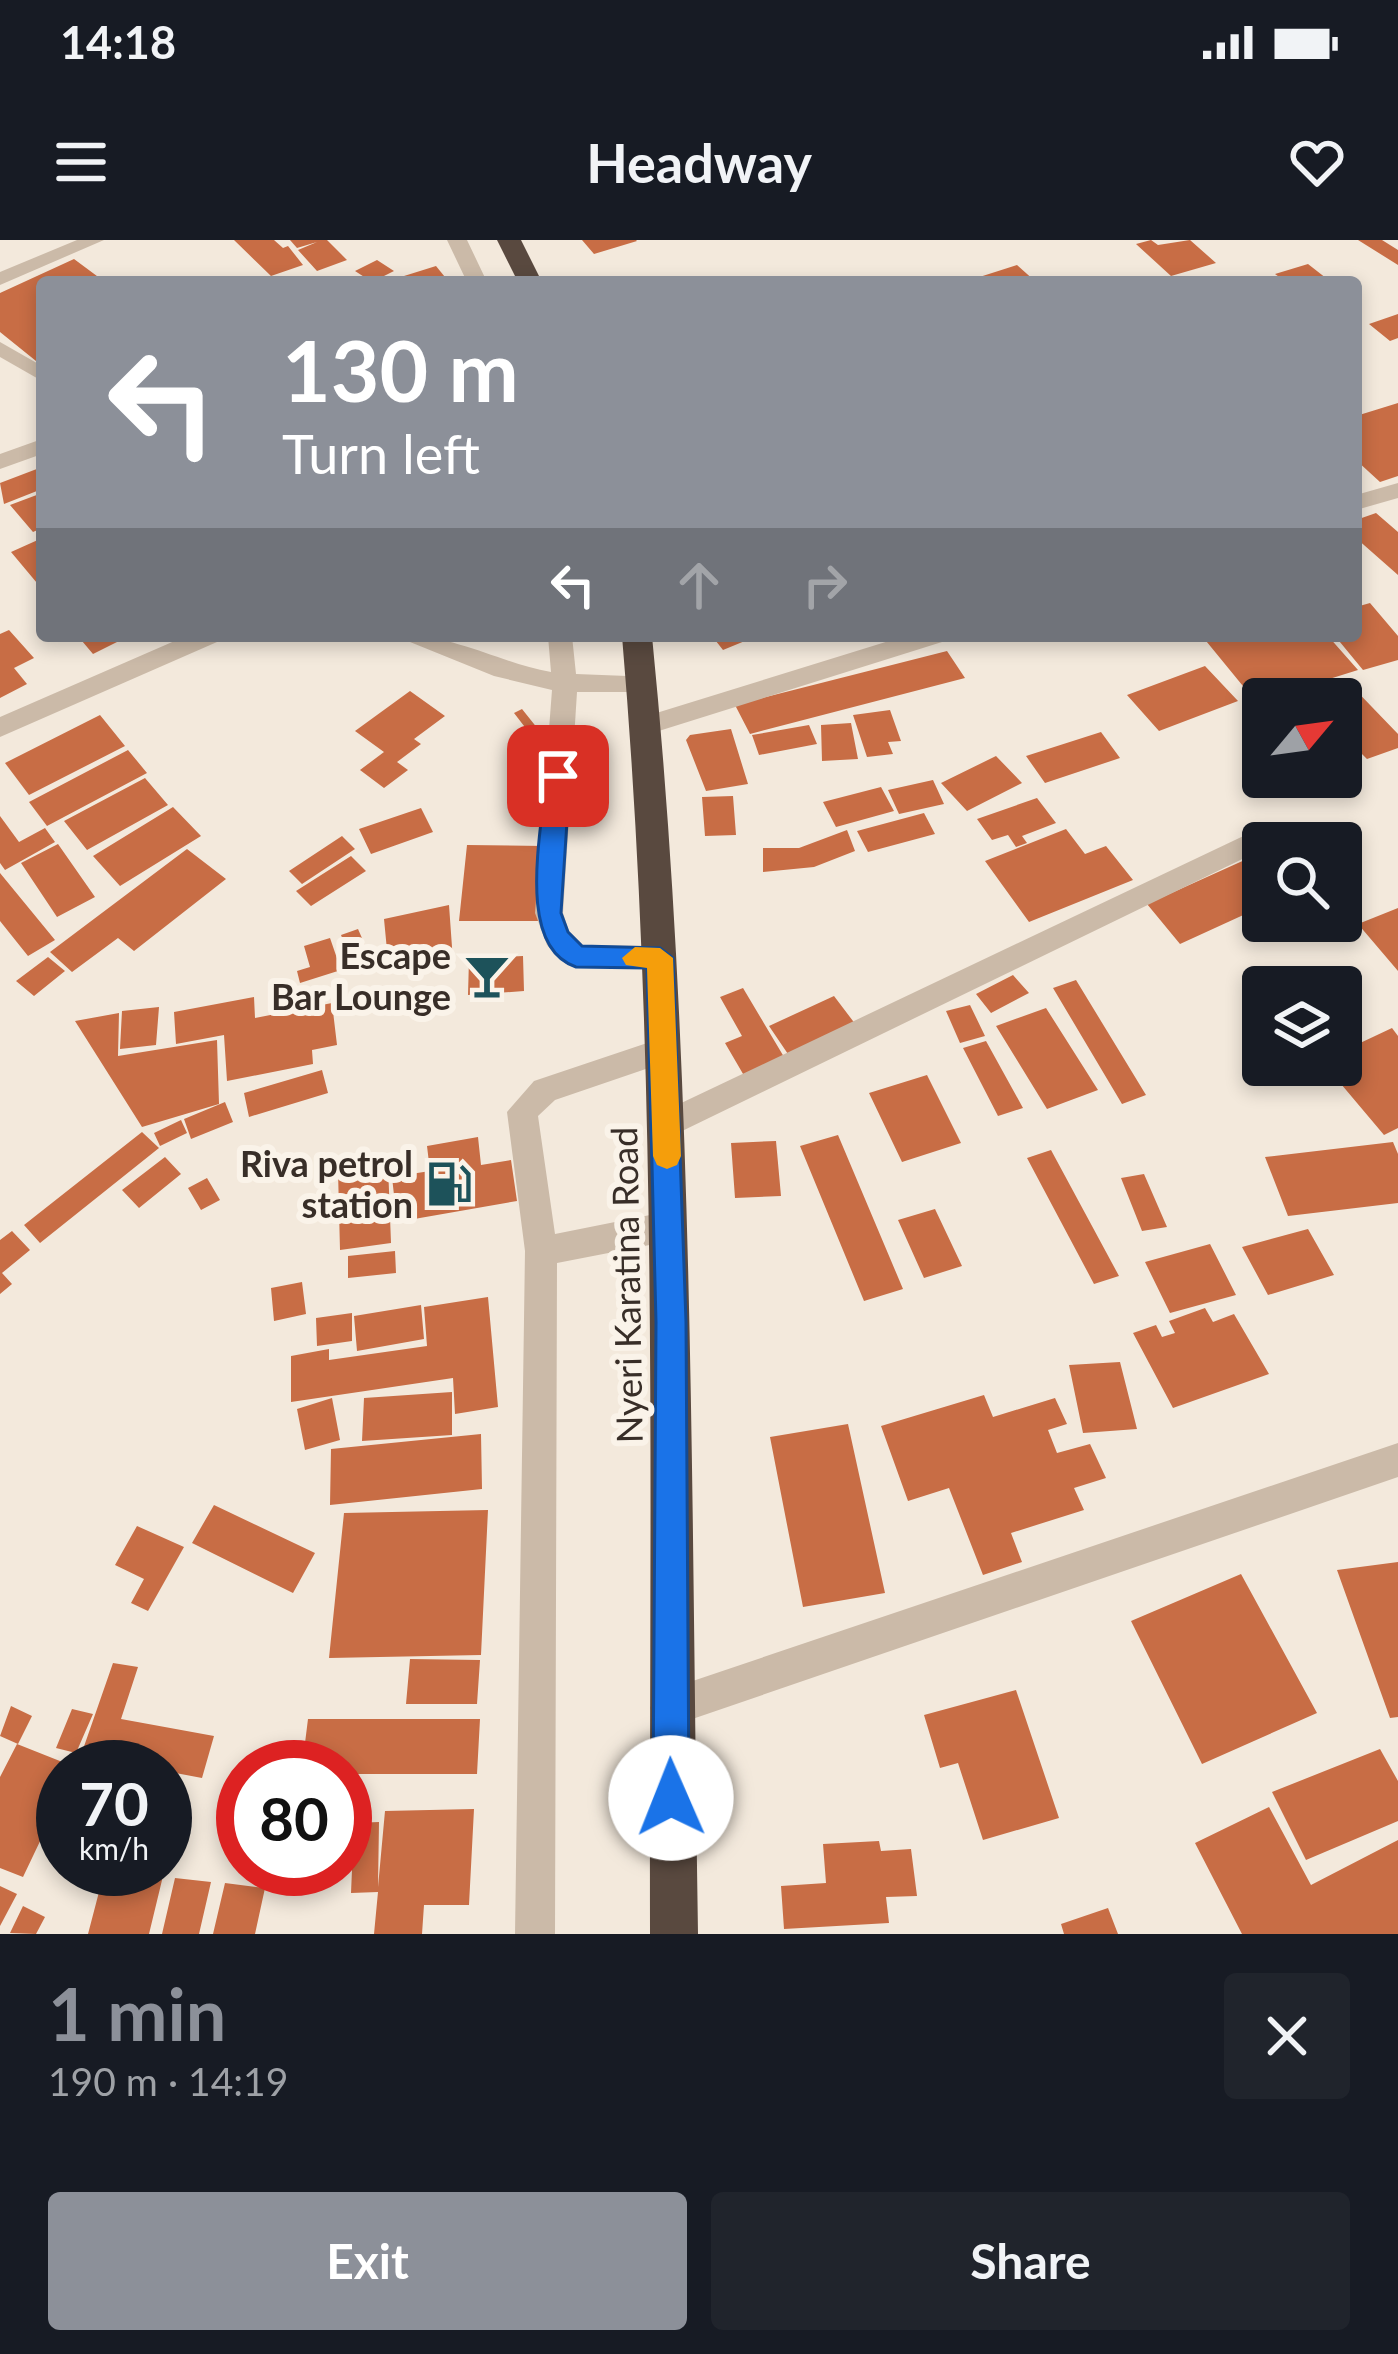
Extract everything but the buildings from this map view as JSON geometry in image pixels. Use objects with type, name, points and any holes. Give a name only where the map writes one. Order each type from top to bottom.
[{"type":"highway","points":[[509,240],[527,276]]},
{"type":"highway","name":"Nyeri Karatina Road","points":[[639,642],[668,1124],[665,1227],[671,1322],[669,1708],[674,1934]]},
{"type":"street","points":[[0,278],[94,240]]},
{"type":"street","points":[[460,240],[475,276]]},
{"type":"street","points":[[0,348],[36,371]]},
{"type":"street","points":[[0,462],[36,448]]},
{"type":"street","points":[[1362,501],[1398,490]]},
{"type":"street","points":[[0,728],[194,642]]},
{"type":"street","points":[[433,642],[498,671],[565,685],[644,683]]},
{"type":"street","points":[[561,642],[565,685],[549,913],[556,937],[576,956],[660,958]]},
{"type":"street","points":[[646,726],[914,642]]},
{"type":"street","points":[[668,1124],[1242,847]]},
{"type":"street","points":[[535,1934],[541,1251],[522,1112],[544,1090],[665,1051]]},
{"type":"street","points":[[541,1251],[665,1227]]},
{"type":"street","points":[[669,1708],[1398,1460]]},
{"type":"slow traffic","points":[[635,958],[660,958],[667,1156]]},
{"type":"place","name":"Escape Bar Lounge","points":[[487,976]]},
{"type":"place","name":"Riva petrol station","points":[[449,1184]]},
{"type":"route","points":[[558,776],[549,913],[556,937],[576,956],[660,958],[671,1322],[671,1798]]}]
